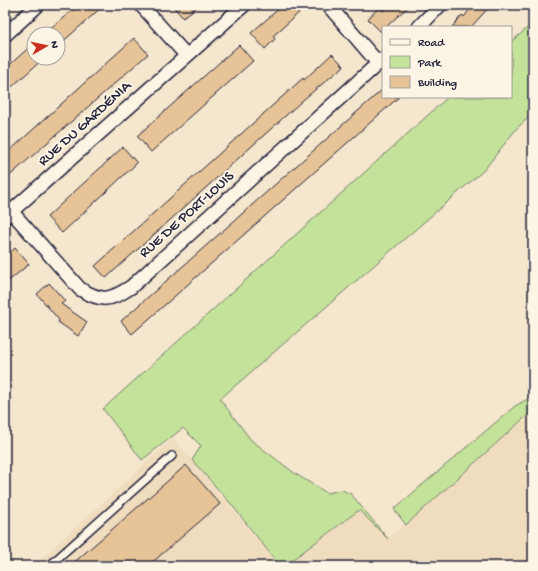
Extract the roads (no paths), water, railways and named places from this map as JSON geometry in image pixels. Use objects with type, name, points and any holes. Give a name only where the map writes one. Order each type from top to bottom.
[{"type":"street","points":[[5,35],[38,5]]},
{"type":"street","points":[[141,5],[186,55]]},
{"type":"street","name":"RUE DU GARDÉNIA","points":[[8,214],[244,5]]},
{"type":"street","points":[[328,5],[381,61]]},
{"type":"street","points":[[420,26],[440,5]]},
{"type":"street","name":"RUE DE PORT-LOUIS","points":[[8,214],[80,289],[95,298],[108,299],[114,297],[131,287],[381,61]]},
{"type":"lane","points":[[49,566],[172,456]]}]
